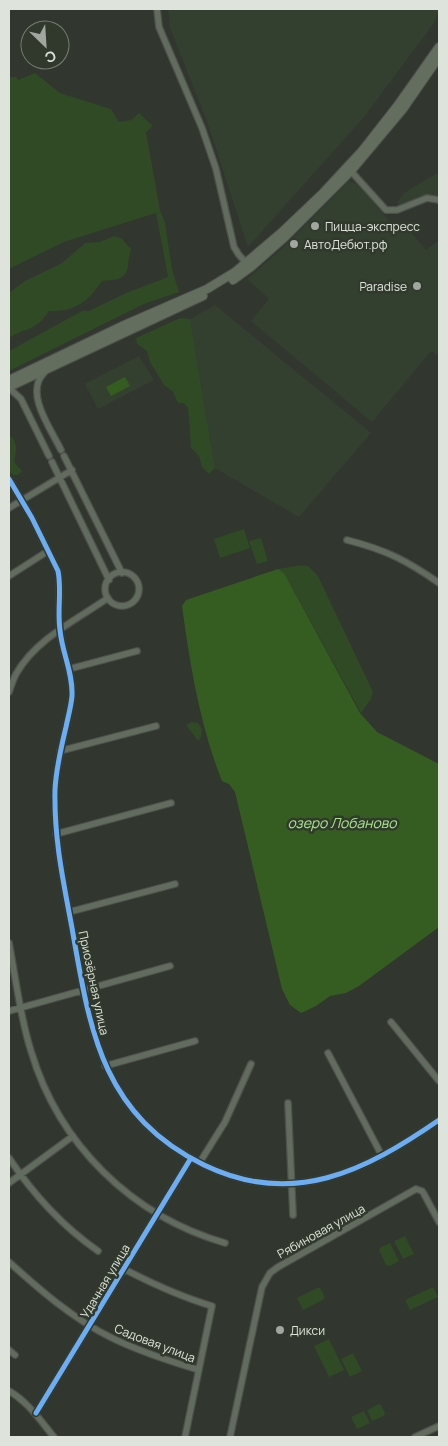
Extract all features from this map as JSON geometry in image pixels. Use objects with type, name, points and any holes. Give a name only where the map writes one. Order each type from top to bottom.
[{"type":"main road","points":[[349,170],[439,47]]},
{"type":"main road","points":[[9,387],[190,303],[225,284],[285,237],[349,170],[403,109],[439,57]]},
{"type":"main road","points":[[9,380],[122,326],[207,289],[249,265]]},
{"type":"street","points":[[157,9],[159,27],[202,128],[216,169],[234,247],[249,265]]},
{"type":"street","points":[[349,170],[386,210],[397,210],[428,198],[439,200]]},
{"type":"street","points":[[48,368],[37,382],[37,398],[122,573]]},
{"type":"street","points":[[9,387],[21,399],[109,580]]},
{"type":"street","points":[[9,508],[72,470]]},
{"type":"street","name":"Приозёрная улица","points":[[9,479],[22,500],[58,571],[60,581],[60,630],[72,680],[72,697],[60,751],[55,786],[56,834],[83,990],[92,1030],[105,1066],[118,1091],[139,1117],[164,1140],[191,1158],[235,1176],[257,1182],[291,1184],[318,1181],[350,1171],[382,1156],[439,1120]]},
{"type":"street","points":[[347,540],[394,555],[415,566],[439,583]]},
{"type":"street","points":[[9,576],[48,552]]},
{"type":"street","points":[[122,573],[132,576],[137,581],[139,588],[138,596],[129,604],[122,606],[114,604],[108,598],[106,591],[109,580],[115,574],[122,573]]},
{"type":"street","points":[[9,692],[15,675],[27,658],[40,645],[108,598]]},
{"type":"street","points":[[70,669],[137,651]]},
{"type":"street","points":[[60,751],[156,726]]},
{"type":"street","points":[[56,834],[171,803]]},
{"type":"street","points":[[69,912],[175,884]]},
{"type":"street","points":[[9,944],[30,1051],[54,1106],[73,1136],[103,1172],[126,1192],[157,1214],[200,1236],[225,1243]]},
{"type":"street","points":[[9,1011],[170,966]]},
{"type":"street","points":[[391,1022],[439,1081]]},
{"type":"street","points":[[105,1066],[195,1041]]},
{"type":"street","points":[[328,1053],[382,1156]]},
{"type":"street","points":[[200,1162],[225,1122],[251,1064]]},
{"type":"street","points":[[288,1103],[293,1215]]},
{"type":"street","points":[[9,1183],[73,1136]]},
{"type":"street","points":[[9,1158],[20,1175],[54,1215],[98,1251]]},
{"type":"street","name":"Удачная улица","points":[[36,1414],[191,1158]]},
{"type":"street","name":"Рябиновая улица","points":[[230,1437],[262,1287],[270,1273],[416,1189],[422,1191],[439,1222]]},
{"type":"street","name":"Садовая улица","points":[[9,1262],[45,1295],[110,1337],[168,1361],[199,1370]]},
{"type":"street","points":[[124,1269],[152,1284],[183,1297],[212,1306],[185,1437]]},
{"type":"street","points":[[9,1350],[15,1356]]},
{"type":"street","points":[[9,1390],[19,1396],[54,1437]]},
{"type":"street","points":[[415,1437],[439,1426]]},
{"type":"shaded area","points":[[168,9],[439,9],[439,11],[434,23],[364,117],[248,247],[207,121],[170,28]]},
{"type":"shaded area","points":[[35,73],[60,93],[111,109],[119,122],[131,120],[139,113],[153,126],[146,132],[160,210],[165,223],[172,269],[179,292],[144,304],[9,371],[9,351],[82,311],[89,311],[126,293],[168,277],[156,213],[64,242],[9,269],[9,77],[16,77],[18,80]]},
{"type":"shaded area","points":[[439,172],[439,195],[418,197],[400,207],[397,202],[404,193]]},
{"type":"shaded area","points":[[349,181],[357,184],[397,230],[404,224],[426,250],[439,240],[439,357],[431,351],[372,422],[251,321],[269,299],[247,279],[285,246]]},
{"type":"shaded area","points":[[114,236],[121,238],[131,249],[125,275],[119,279],[102,281],[91,295],[80,304],[66,310],[49,311],[35,326],[9,338],[9,293],[25,281],[62,263],[85,243],[100,242]]},
{"type":"shaded area","points":[[215,305],[371,433],[299,517],[215,468],[190,319]]},
{"type":"shaded area","points":[[180,318],[190,319],[215,468],[209,474],[202,467],[199,456],[191,448],[188,408],[184,403],[178,403],[173,392],[164,385],[150,362],[147,351],[137,344],[136,338]]},
{"type":"shaded area","points":[[139,356],[154,380],[98,409],[85,384]]},
{"type":"shaded area","points":[[9,435],[16,444],[14,462],[22,471],[18,475],[13,475],[9,471]]},
{"type":"shaded area","points":[[244,529],[250,548],[220,558],[214,539]]},
{"type":"shaded area","points":[[261,538],[268,561],[257,564],[249,541]]},
{"type":"shaded area","points":[[301,565],[308,566],[318,576],[373,692],[371,699],[361,713],[284,573],[278,569]]},
{"type":"shaded area","points":[[192,722],[198,723],[202,729],[201,737],[198,741],[186,725]]},
{"type":"shaded area","points":[[405,1236],[414,1254],[403,1259],[394,1241]]},
{"type":"shaded area","points":[[390,1243],[399,1261],[390,1266],[386,1265],[379,1250]]},
{"type":"shaded area","points":[[433,1287],[438,1297],[410,1310],[405,1300]]},
{"type":"shaded area","points":[[320,1288],[325,1297],[323,1300],[303,1310],[297,1298]]},
{"type":"shaded area","points":[[329,1339],[344,1370],[329,1377],[314,1346]]},
{"type":"shaded area","points":[[353,1353],[362,1371],[350,1377],[341,1359]]},
{"type":"shaded area","points":[[379,1404],[385,1413],[384,1416],[372,1421],[367,1410]]},
{"type":"shaded area","points":[[364,1411],[370,1423],[357,1429],[351,1417]]},
{"type":"water","points":[[125,377],[130,386],[111,396],[106,387]]},
{"type":"water","name":"озеро Лобаново","points":[[278,569],[284,573],[360,713],[377,732],[439,764],[439,927],[359,986],[346,993],[330,996],[316,1006],[301,1013],[290,1005],[282,989],[235,792],[229,784],[222,781],[214,760],[192,673],[182,606],[186,600]]},
{"type":"cycle path","points":[[9,479],[32,518],[58,571],[60,630],[72,687],[55,790],[58,843],[65,893],[86,1001],[106,1066],[122,1094],[142,1121],[169,1144],[204,1165],[237,1178],[268,1183],[298,1183],[327,1178],[356,1168],[384,1155],[439,1120]]},
{"type":"cycle path","points":[[36,1413],[191,1158]]},
{"type":"place","name":"Пицца-экспресс","points":[[315,226]]},
{"type":"place","name":"АвтоДебют.рф","points":[[294,244]]},
{"type":"place","name":"Paradise","points":[[417,286]]},
{"type":"place","name":"Дикси","points":[[280,1330]]}]
